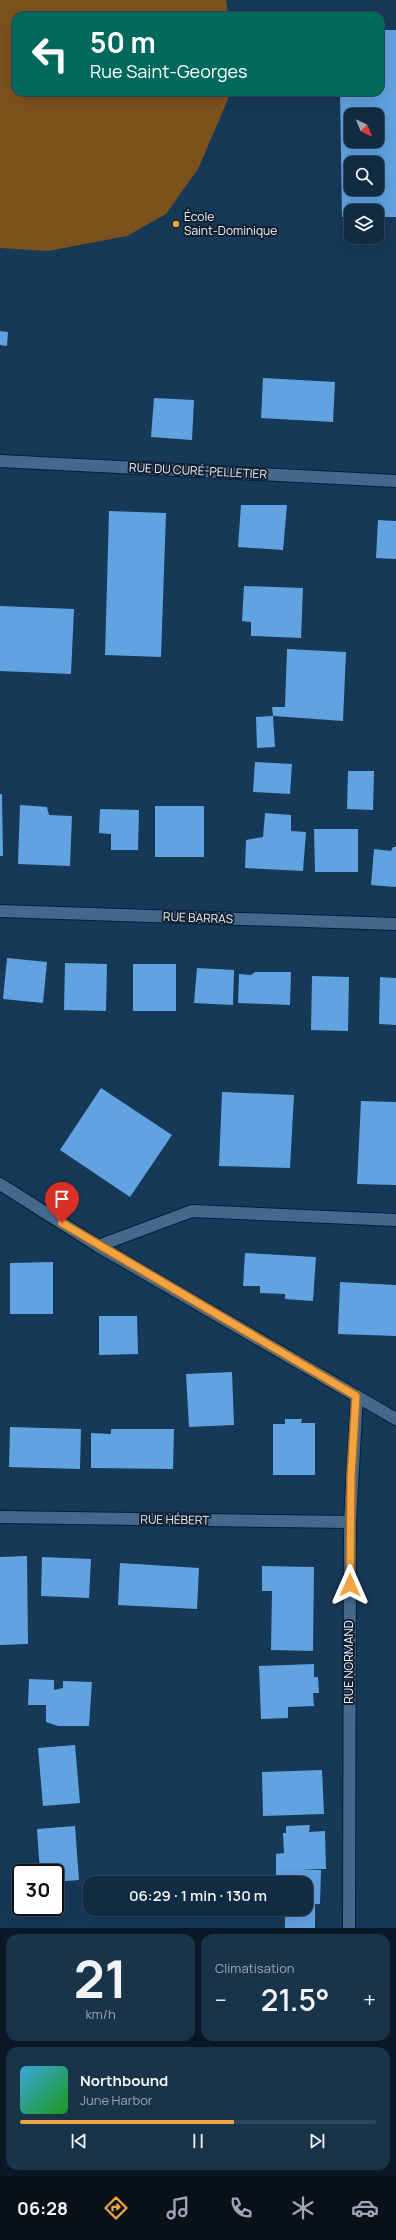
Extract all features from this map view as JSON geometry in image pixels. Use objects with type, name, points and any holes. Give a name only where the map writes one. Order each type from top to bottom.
[{"type":"street","name":"RUE DU CURÉ-PELLETIER","points":[[0,461],[396,481]]},
{"type":"street","name":"RUE BARRAS","points":[[0,911],[396,924]]},
{"type":"street","points":[[0,1184],[98,1246],[396,1419]]},
{"type":"street","points":[[98,1246],[192,1211],[396,1220]]},
{"type":"street","name":"RUE NORMAND","points":[[349,1928],[350,1522],[356,1396]]},
{"type":"street","name":"RUE HÉBERT","points":[[0,1517],[350,1522]]},
{"type":"shaded area","points":[[0,0],[226,0],[228,12],[12,12],[12,96],[229,96],[198,169],[166,214],[127,236],[48,251],[0,248]]},
{"type":"building","points":[[384,30],[396,30],[396,217],[384,217],[384,204],[344,204],[344,217],[342,217],[340,96],[384,96]]},
{"type":"building","points":[[0,331],[8,332],[7,346],[0,345]]},
{"type":"building","points":[[263,378],[335,382],[333,422],[261,418]]},
{"type":"building","points":[[154,398],[194,400],[192,440],[151,437]]},
{"type":"building","points":[[241,505],[287,505],[283,550],[238,547]]},
{"type":"building","points":[[109,511],[166,513],[161,657],[105,655]]},
{"type":"building","points":[[378,520],[396,521],[396,559],[376,558]]},
{"type":"building","points":[[244,586],[303,588],[301,638],[251,636],[251,622],[242,621]]},
{"type":"building","points":[[0,606],[74,609],[71,674],[0,671]]},
{"type":"building","points":[[287,649],[346,652],[343,721],[273,716],[272,707],[285,707]]},
{"type":"building","points":[[273,716],[275,747],[257,748],[256,717]]},
{"type":"building","points":[[255,762],[292,764],[290,794],[253,792]]},
{"type":"building","points":[[348,771],[374,771],[373,810],[347,809]]},
{"type":"building","points":[[0,794],[2,794],[3,856],[0,856]]},
{"type":"building","points":[[20,805],[47,807],[49,815],[72,816],[70,866],[18,864]]},
{"type":"building","points":[[155,806],[204,806],[204,857],[155,857]]},
{"type":"building","points":[[100,809],[139,810],[138,850],[111,850],[111,834],[99,833]]},
{"type":"building","points":[[265,813],[291,815],[291,831],[306,832],[303,871],[245,868],[246,840],[263,837]]},
{"type":"building","points":[[314,829],[358,829],[358,872],[315,872]]},
{"type":"building","points":[[393,847],[396,847],[396,887],[371,885],[374,849],[391,851]]},
{"type":"building","points":[[7,958],[47,962],[43,1003],[3,999]]},
{"type":"building","points":[[65,963],[107,964],[106,1011],[64,1010]]},
{"type":"building","points":[[133,964],[176,964],[176,1011],[133,1011]]},
{"type":"building","points":[[197,968],[234,970],[233,1005],[194,1003]]},
{"type":"building","points":[[255,972],[291,972],[290,1005],[238,1003],[239,974],[251,975]]},
{"type":"building","points":[[312,976],[349,977],[348,1031],[311,1030]]},
{"type":"building","points":[[380,977],[396,978],[396,1025],[379,1024]]},
{"type":"building","points":[[101,1088],[172,1135],[130,1197],[60,1150]]},
{"type":"building","points":[[222,1092],[294,1095],[290,1168],[219,1166]]},
{"type":"building","points":[[361,1101],[396,1102],[396,1185],[357,1184]]},
{"type":"building","points":[[245,1253],[316,1257],[313,1301],[285,1299],[285,1294],[260,1293],[260,1286],[243,1286]]},
{"type":"building","points":[[53,1262],[53,1314],[10,1314],[10,1263]]},
{"type":"building","points":[[340,1282],[396,1285],[396,1336],[338,1334]]},
{"type":"building","points":[[99,1316],[137,1316],[138,1354],[99,1355]]},
{"type":"building","points":[[232,1372],[234,1425],[189,1427],[186,1374]]},
{"type":"building","points":[[285,1419],[302,1419],[301,1423],[315,1423],[315,1475],[273,1475],[273,1424],[285,1424]]},
{"type":"building","points":[[10,1427],[81,1429],[80,1469],[9,1467]]},
{"type":"building","points":[[111,1429],[174,1429],[173,1469],[91,1468],[91,1433],[111,1434]]},
{"type":"building","points":[[27,1556],[28,1644],[0,1645],[0,1557]]},
{"type":"building","points":[[42,1557],[91,1559],[89,1598],[41,1596]]},
{"type":"building","points":[[120,1563],[199,1568],[197,1609],[118,1605]]},
{"type":"building","points":[[262,1566],[314,1567],[313,1651],[271,1650],[272,1591],[262,1591]]},
{"type":"building","points":[[314,1664],[314,1677],[318,1677],[319,1693],[313,1693],[314,1706],[288,1707],[288,1718],[261,1719],[259,1666]]},
{"type":"building","points":[[29,1679],[54,1680],[54,1690],[63,1688],[63,1681],[92,1682],[89,1726],[58,1726],[46,1722],[46,1705],[28,1705]]},
{"type":"building","points":[[75,1745],[80,1803],[43,1806],[38,1748]]},
{"type":"building","points":[[322,1770],[324,1814],[263,1816],[262,1772]]},
{"type":"building","points":[[310,1825],[309,1832],[325,1831],[326,1869],[300,1869],[321,1870],[320,1904],[315,1904],[315,1928],[285,1928],[285,1916],[313,1916],[313,1876],[276,1876],[276,1854],[284,1853],[283,1833],[286,1833],[286,1826]]},
{"type":"building","points":[[75,1826],[79,1880],[64,1881],[64,1864],[39,1864],[37,1829]]},
{"type":"place","name":"École Saint-Dominique","points":[[176,224]]},
{"type":"route","points":[[62,1223],[98,1246],[356,1396],[351,1477],[350,1585]]}]
